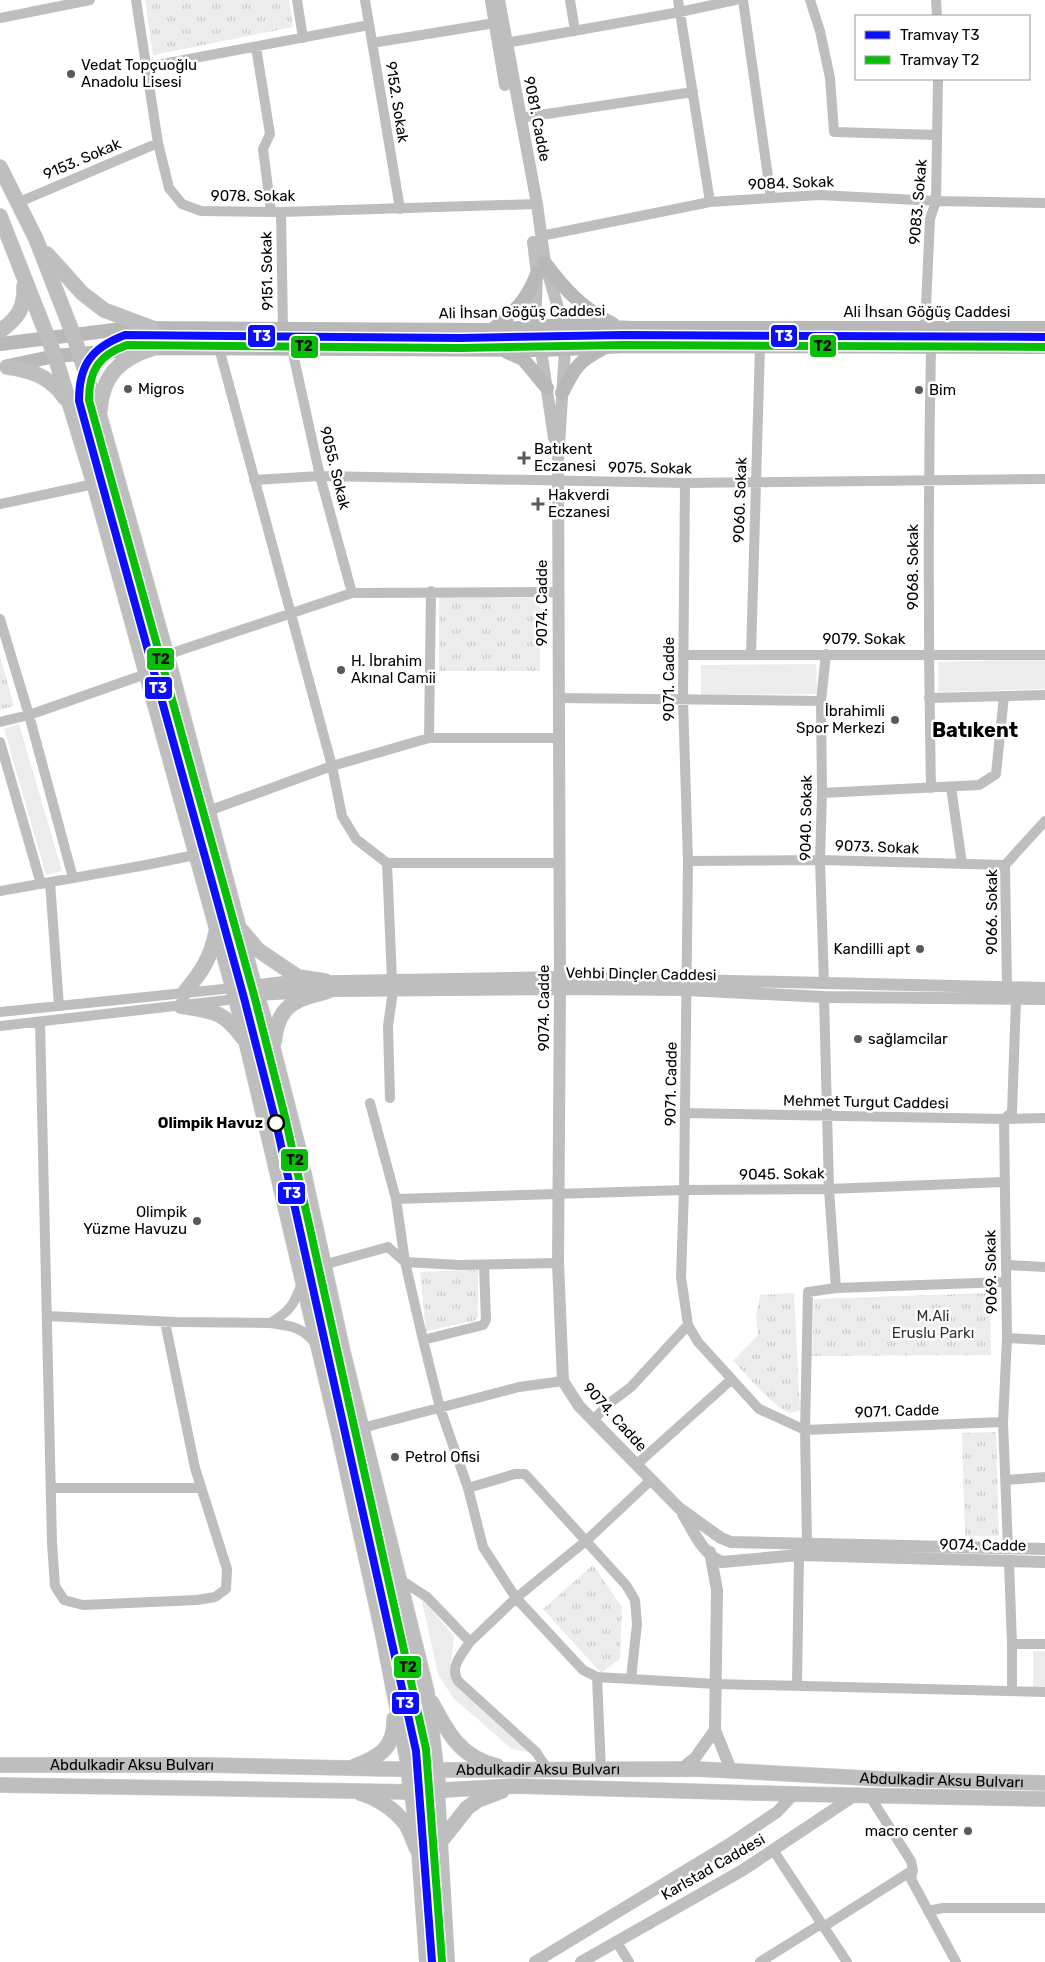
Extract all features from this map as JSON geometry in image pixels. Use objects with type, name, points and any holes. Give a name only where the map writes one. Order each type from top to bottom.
[{"type":"main road","points":[[0,167],[36,240],[79,353],[100,417],[273,1048],[298,1146],[323,1265],[427,1692],[439,1790]]},
{"type":"main road","points":[[0,216],[55,356],[71,406],[234,993],[303,1280],[382,1631],[409,1770],[410,1792]]},
{"type":"main road","points":[[36,240],[60,270],[82,293],[104,310],[152,328]]},
{"type":"main road","points":[[492,330],[519,307],[530,292],[541,269],[556,279],[582,306],[599,318],[618,327]]},
{"type":"main road","points":[[0,331],[18,316],[25,301],[24,277]]},
{"type":"main road","name":"Ali İhsan Göğüş Caddesi","points":[[0,344],[130,328],[492,330],[563,324],[618,327],[1045,328]]},
{"type":"main road","points":[[4,368],[55,356],[153,348],[541,350],[606,347],[760,346],[1045,347]]},
{"type":"main road","points":[[562,393],[572,372],[581,361],[606,347]]},
{"type":"main road","points":[[100,417],[101,398],[108,379],[119,364],[135,353],[153,348]]},
{"type":"main road","points":[[501,350],[523,359],[547,388]]},
{"type":"main road","points":[[4,368],[27,369],[45,377],[60,390],[71,406]]},
{"type":"main road","points":[[240,929],[258,950],[291,973],[326,986]]},
{"type":"main road","points":[[217,930],[212,953],[202,972],[183,999],[222,1015],[234,1025],[246,1041]]},
{"type":"main road","points":[[273,1048],[276,1025],[285,1011],[298,1000],[326,986]]},
{"type":"main road","points":[[350,1768],[373,1759],[392,1740],[394,1728],[393,1690]]},
{"type":"main road","points":[[427,1692],[452,1739],[465,1751],[482,1763],[518,1770]]},
{"type":"main road","name":"Abdulkadir Aksu Bulvarı","points":[[0,1765],[204,1765],[409,1770],[731,1770],[884,1779],[1045,1783]]},
{"type":"main road","name":"Abdulkadir Aksu Bulvarı","points":[[0,1786],[410,1792],[512,1786],[1045,1799]]},
{"type":"main road","points":[[441,1841],[467,1808],[478,1800],[512,1786]]},
{"type":"main road","points":[[346,1790],[368,1796],[393,1811],[406,1824],[416,1849]]},
{"type":"street","points":[[0,18],[90,0]]},
{"type":"street","name":"9078. Sokak","points":[[136,0],[158,143],[169,188],[182,204],[201,211],[400,209],[532,204]]},
{"type":"street","points":[[297,0],[303,38]]},
{"type":"street","name":"9152. Sokak","points":[[365,0],[400,209]]},
{"type":"street","points":[[491,0],[498,23],[532,204],[541,269],[535,326],[541,350],[558,462]]},
{"type":"street","name":"9081. Cadde","points":[[499,0],[498,23],[506,43],[520,118],[532,204],[541,240],[541,269]]},
{"type":"street","points":[[570,0],[574,31]]},
{"type":"street","points":[[678,0],[710,202]]},
{"type":"street","points":[[506,43],[680,12],[735,0]]},
{"type":"street","points":[[743,0],[771,198]]},
{"type":"street","points":[[810,0],[820,30],[830,78],[834,132],[937,135]]},
{"type":"street","points":[[936,0],[937,15]]},
{"type":"street","points":[[372,44],[498,23]]},
{"type":"street","points":[[147,67],[369,25]]},
{"type":"street","name":"9151. Sokak","points":[[256,47],[270,134],[263,149],[276,211],[283,329]]},
{"type":"street","name":"9083. Sokak","points":[[925,328],[930,219],[936,201],[938,80]]},
{"type":"street","points":[[520,118],[693,92]]},
{"type":"street","name":"9153. Sokak","points":[[17,203],[158,143]]},
{"type":"street","name":"9084. Sokak","points":[[541,240],[710,202],[820,195],[936,201],[1045,203]]},
{"type":"street","points":[[541,269],[563,324],[565,348],[558,462]]},
{"type":"street","name":"9060. Sokak","points":[[751,655],[760,346]]},
{"type":"street","name":"9068. Sokak","points":[[931,347],[928,481],[928,654],[931,788]]},
{"type":"street","points":[[219,348],[332,766],[342,816],[356,840],[387,863],[559,862]]},
{"type":"street","name":"9055. Sokak","points":[[292,349],[320,476],[352,593]]},
{"type":"street","name":"9074. Cadde","points":[[558,462],[560,983],[558,1263],[563,1381],[579,1406],[679,1508],[726,1540],[807,1544],[1045,1549]]},
{"type":"street","name":"9075. Sokak","points":[[254,480],[320,476],[685,483],[1045,479]]},
{"type":"street","name":"9071. Cadde","points":[[685,483],[683,700],[688,861],[686,1114],[681,1277],[688,1325],[698,1342],[759,1409],[805,1430],[1003,1422]]},
{"type":"street","points":[[0,504],[94,484]]},
{"type":"street","points":[[166,655],[352,593],[430,591],[558,592]]},
{"type":"street","points":[[429,738],[430,591]]},
{"type":"street","points":[[0,619],[29,715],[73,878]]},
{"type":"street","name":"9040. Sokak","points":[[824,982],[820,860],[822,793],[821,702],[826,654]]},
{"type":"street","name":"9079. Sokak","points":[[683,655],[1045,655]]},
{"type":"street","points":[[0,722],[29,715],[146,674]]},
{"type":"street","points":[[929,698],[1045,695]]},
{"type":"street","points":[[822,793],[979,785],[996,774],[1004,696]]},
{"type":"street","points":[[558,698],[821,702]]},
{"type":"street","points":[[208,811],[332,766],[429,738],[558,738]]},
{"type":"street","points":[[0,742],[46,883],[59,1006]]},
{"type":"street","points":[[951,787],[962,864]]},
{"type":"street","name":"9066. Sokak","points":[[1007,988],[1005,865],[1045,822]]},
{"type":"street","points":[[0,891],[195,855]]},
{"type":"street","name":"9073. Sokak","points":[[688,861],[820,860],[1005,865]]},
{"type":"street","points":[[387,863],[392,985],[388,1026],[390,1098]]},
{"type":"street","points":[[0,1026],[40,1022],[183,999],[256,990],[326,986],[560,983],[687,985],[824,982],[1045,988]]},
{"type":"street","name":"Vehbi Dinçler Caddesi","points":[[687,985],[824,997],[1045,999]]},
{"type":"street","points":[[824,997],[829,1188],[836,1288]]},
{"type":"street","points":[[0,1012],[59,1006],[183,999]]},
{"type":"street","name":"9069. Sokak","points":[[1008,1548],[1003,1422],[1007,1338],[1004,1119],[1012,1112],[1016,1000]]},
{"type":"street","points":[[40,1022],[50,1488],[55,1586],[64,1600],[83,1605],[196,1600],[216,1597],[226,1589],[227,1569],[195,1468],[165,1322]]},
{"type":"street","points":[[370,1103],[396,1199],[405,1262],[422,1340],[440,1408],[468,1488],[483,1547],[516,1598],[584,1670],[597,1677],[716,1684],[1045,1692]]},
{"type":"street","name":"Mehmet Turgut Caddesi","points":[[686,1114],[1045,1118]]},
{"type":"street","name":"9045. Sokak","points":[[396,1199],[1004,1182]]},
{"type":"street","points":[[323,1265],[388,1247],[405,1262],[459,1265],[558,1263]]},
{"type":"street","points":[[422,1340],[483,1325],[486,1320],[484,1265]]},
{"type":"street","points":[[1006,1265],[1045,1267]]},
{"type":"street","points":[[270,1323],[286,1314],[295,1302],[303,1280]]},
{"type":"street","points":[[807,1544],[805,1430],[808,1292],[836,1288],[1006,1282]]},
{"type":"street","points":[[47,1316],[165,1322],[270,1323],[297,1327],[318,1348]]},
{"type":"street","points":[[593,1420],[631,1386],[688,1325]]},
{"type":"street","points":[[1007,1338],[1045,1340]]},
{"type":"street","points":[[636,1465],[732,1379]]},
{"type":"street","points":[[362,1428],[519,1387],[563,1381]]},
{"type":"street","points":[[468,1488],[515,1474],[525,1474],[588,1540],[626,1585],[635,1600],[637,1624],[631,1679]]},
{"type":"street","points":[[1006,1480],[1045,1477]]},
{"type":"street","points":[[548,1770],[536,1752],[458,1681],[454,1675],[455,1667],[470,1642],[516,1598],[588,1540],[651,1480]]},
{"type":"street","points":[[50,1488],[201,1488]]},
{"type":"street","name":"9074. Cadde","points":[[679,1508],[699,1541],[710,1554]]},
{"type":"street","points":[[717,1590],[734,1552],[726,1540],[715,1540],[711,1544],[710,1554],[717,1590],[715,1730],[731,1770]]},
{"type":"street","points":[[710,1554],[714,1559],[730,1562]]},
{"type":"street","points":[[797,1686],[799,1555]]},
{"type":"street","name":"9074. Cadde","points":[[730,1562],[742,1559],[799,1555],[1045,1562]]},
{"type":"street","points":[[1009,1562],[1012,1692]]},
{"type":"street","points":[[399,1579],[427,1597],[470,1642]]},
{"type":"street","points":[[1012,1644],[1045,1644]]},
{"type":"street","points":[[597,1677],[601,1770]]},
{"type":"street","points":[[680,1770],[695,1758],[715,1730]]},
{"type":"street","points":[[439,1790],[449,1962]]},
{"type":"street","points":[[410,1792],[425,1962]]},
{"type":"street","name":"Karlstad Caddesi","points":[[535,1962],[728,1846],[777,1812],[794,1794]]},
{"type":"street","points":[[863,1794],[911,1861],[913,1870],[910,1879],[956,1962]]},
{"type":"street","name":"Karlstad Caddesi","points":[[582,1962],[743,1870],[863,1794]]},
{"type":"street","points":[[773,1850],[847,1962]]},
{"type":"street","points":[[760,1962],[913,1870]]},
{"type":"street","points":[[928,1911],[943,1908],[1045,1908]]},
{"type":"street","points":[[616,1941],[629,1962]]},
{"type":"green space","points":[[145,0],[289,0],[293,27],[153,55]]},
{"type":"green space","points":[[439,597],[540,598],[540,671],[439,671]]},
{"type":"green space","points":[[0,656],[14,706],[0,710]]},
{"type":"green space","points":[[1045,659],[1045,689],[938,692],[938,662]]},
{"type":"green space","points":[[816,664],[817,694],[701,695],[701,665]]},
{"type":"green space","points":[[19,724],[62,871],[46,875],[4,729]]},
{"type":"green space","points":[[478,1270],[478,1317],[474,1321],[426,1331],[420,1272]]},
{"type":"green space","points":[[794,1293],[800,1410],[788,1412],[760,1390],[733,1361],[758,1335],[756,1316],[760,1295]]},
{"type":"green space","name":"M.Ali Eruslu Parkı","points":[[990,1293],[991,1355],[812,1356],[814,1299]]},
{"type":"green space","points":[[996,1432],[999,1536],[965,1536],[962,1433]]},
{"type":"green space","points":[[593,1565],[622,1607],[620,1659],[601,1673],[543,1609]]},
{"type":"green space","points":[[421,1597],[454,1636],[450,1671],[533,1753],[512,1749],[453,1698],[438,1674]]},
{"type":"green space","points":[[1033,1651],[1045,1651],[1045,1687],[1033,1687]]},
{"type":"tram line","name":"T3","points":[[432,1962],[416,1751],[276,1123],[244,998],[79,401],[81,377],[89,359],[96,352],[113,340],[125,335],[460,338],[624,335],[1045,337]]},
{"type":"tram line","name":"T2","points":[[442,1961],[426,1749],[286,1121],[254,995],[89,400],[91,380],[103,359],[117,349],[127,345],[460,348],[624,345],[1045,347]]},
{"type":"place","name":"Vedat Topçuoğlu Anadolu Lisesi","points":[[71,74]]},
{"type":"place","name":"Migros","points":[[128,389]]},
{"type":"place","name":"Bim","points":[[919,390]]},
{"type":"place","name":"Batıkent Eczanesi","points":[[524,458]]},
{"type":"place","name":"Hakverdi Eczanesi","points":[[538,504]]},
{"type":"place","name":"H. İbrahim Akınal Camii","points":[[341,670]]},
{"type":"place","name":"İbrahimli Spor Merkezi","points":[[895,720]]},
{"type":"place","name":"Kandilli apt","points":[[920,949]]},
{"type":"place","name":"sağlamcilar","points":[[858,1039]]},
{"type":"place","name":"Olimpik Havuz","points":[[276,1123]]},
{"type":"place","name":"Olimpik Yüzme Havuzu","points":[[197,1221]]},
{"type":"place","name":"Petrol Ofisi","points":[[395,1457]]},
{"type":"place","name":"macro center","points":[[968,1831]]},
{"type":"district","name":"Batıkent","points":[[975,730]]}]
